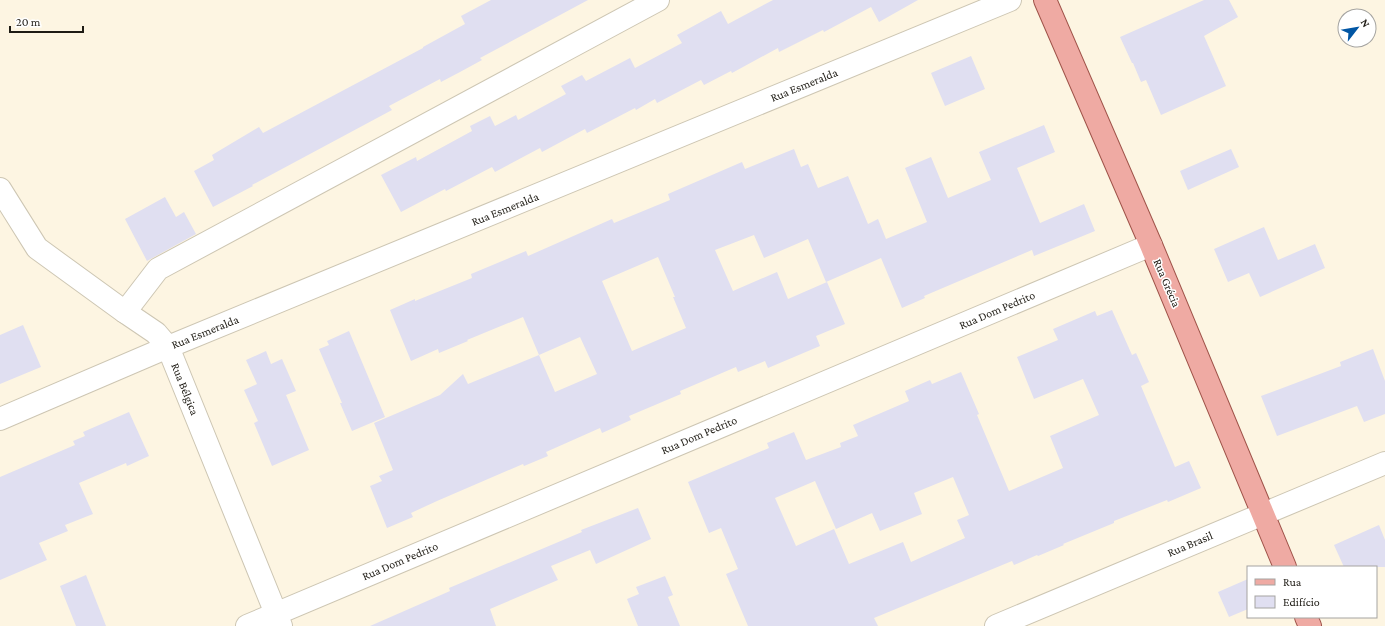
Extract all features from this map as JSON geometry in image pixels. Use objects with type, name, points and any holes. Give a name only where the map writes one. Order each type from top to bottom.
[{"type":"main road","name":"Rua Grécia","points":[[1045,0],[1151,245],[1286,566]]},
{"type":"street","points":[[125,312],[158,269],[658,0]]},
{"type":"street","name":"Rua Esmeralda","points":[[0,419],[168,348],[1010,0]]},
{"type":"street","name":"Rua Bélgica","points":[[0,189],[37,248],[156,333],[168,348],[278,620]]},
{"type":"street","name":"Rua Dom Pedrito","points":[[247,626],[278,620],[1151,245]]},
{"type":"street","name":"Rua Brasil","points":[[996,626],[1385,463]]},
{"type":"building","points":[[491,0],[588,0],[480,58],[482,60],[460,72],[441,82],[440,79],[389,106],[392,110],[213,207],[194,171],[214,160],[212,155],[259,127],[263,133],[423,48],[465,24],[461,16]]},
{"type":"building","points":[[773,0],[918,0],[879,22],[871,7],[824,32],[823,30],[779,52],[778,48],[732,73],[731,71],[704,85],[701,80],[657,103],[655,99],[636,110],[635,108],[587,133],[585,129],[542,152],[540,148],[495,172],[492,167],[401,212],[381,175],[416,157],[417,161],[472,131],[470,126],[490,116],[495,126],[516,115],[518,120],[566,94],[561,86],[582,75],[586,81],[630,58],[635,68],[682,43],[677,35],[721,11],[728,24]]},
{"type":"building","points":[[1204,0],[1229,0],[1238,17],[1204,36],[1226,86],[1161,115],[1146,80],[1141,82],[1120,37]]},
{"type":"building","points":[[971,56],[985,89],[945,106],[931,73]]},
{"type":"building","points":[[1044,125],[1055,152],[1017,168],[1040,223],[1084,204],[1095,231],[1034,256],[1032,250],[924,296],[925,298],[902,308],[881,258],[826,282],[808,239],[764,258],[754,235],[715,250],[733,291],[777,272],[788,299],[827,282],[845,324],[816,336],[820,346],[768,368],[765,361],[738,372],[736,367],[680,391],[681,394],[629,416],[631,420],[602,433],[600,428],[546,452],[548,456],[524,466],[523,464],[411,513],[413,517],[387,528],[370,486],[382,481],[379,476],[393,470],[374,423],[440,395],[463,374],[468,384],[539,355],[523,317],[439,353],[438,349],[411,361],[390,310],[472,278],[471,274],[526,251],[528,256],[612,219],[614,223],[670,200],[668,194],[742,162],[745,169],[794,149],[801,167],[808,164],[818,188],[848,176],[868,224],[878,219],[886,239],[927,222],[905,168],[931,157],[948,198],[991,180],[979,152]],"holes":[[[658,257],[675,297],[673,297],[686,328],[632,351],[602,281]],[[580,337],[597,374],[555,392],[539,355]]]},
{"type":"building","points":[[1231,149],[1239,167],[1188,190],[1180,171]]},
{"type":"building","points":[[165,197],[176,217],[184,212],[196,234],[147,261],[125,219]]},
{"type":"building","points":[[1264,227],[1278,260],[1315,244],[1325,268],[1260,297],[1249,273],[1228,282],[1214,249]]},
{"type":"building","points":[[1112,310],[1132,355],[1136,353],[1149,382],[1141,386],[1175,467],[1189,461],[1201,488],[1168,502],[1167,500],[1114,521],[1114,523],[1038,556],[1037,555],[1014,565],[1012,561],[874,618],[878,626],[748,626],[726,574],[738,569],[721,528],[709,533],[688,482],[769,448],[767,443],[794,432],[806,460],[841,447],[840,443],[858,436],[853,425],[909,401],[905,391],[930,380],[932,384],[961,372],[979,414],[977,415],[1009,491],[1063,468],[1050,436],[1099,415],[1083,379],[1034,399],[1017,357],[1058,340],[1053,329],[1095,311],[1097,316]],"holes":[[[953,477],[969,515],[957,520],[965,538],[911,562],[903,542],[849,564],[834,529],[796,546],[775,498],[815,481],[836,529],[872,513],[880,531],[922,514],[914,493]]]},
{"type":"building","points":[[23,325],[41,367],[0,384],[0,335]]},
{"type":"building","points":[[349,331],[385,417],[352,431],[319,349],[329,345],[327,341]]},
{"type":"building","points":[[1373,349],[1385,381],[1385,414],[1364,422],[1357,406],[1277,436],[1261,396],[1341,366],[1340,362]]},
{"type":"building","points":[[266,351],[271,364],[282,359],[296,391],[286,395],[309,450],[272,466],[254,423],[258,421],[244,390],[257,384],[246,360]]},
{"type":"building","points":[[129,412],[149,456],[127,466],[126,463],[79,483],[93,514],[65,525],[68,531],[39,543],[47,560],[0,580],[0,477],[75,445],[73,441],[85,436],[83,432]]},
{"type":"building","points":[[638,508],[651,539],[596,564],[590,550],[551,566],[558,580],[490,609],[496,626],[370,626],[450,591],[449,588],[582,532],[581,530]]},
{"type":"building","points":[[1379,525],[1385,540],[1385,567],[1344,566],[1334,545]]},
{"type":"building","points":[[86,575],[106,626],[76,626],[60,586]]},
{"type":"building","points":[[665,576],[673,595],[668,597],[680,626],[638,626],[627,599],[639,594],[636,587]]},
{"type":"building","points":[[1247,579],[1247,609],[1229,617],[1218,592]]}]
